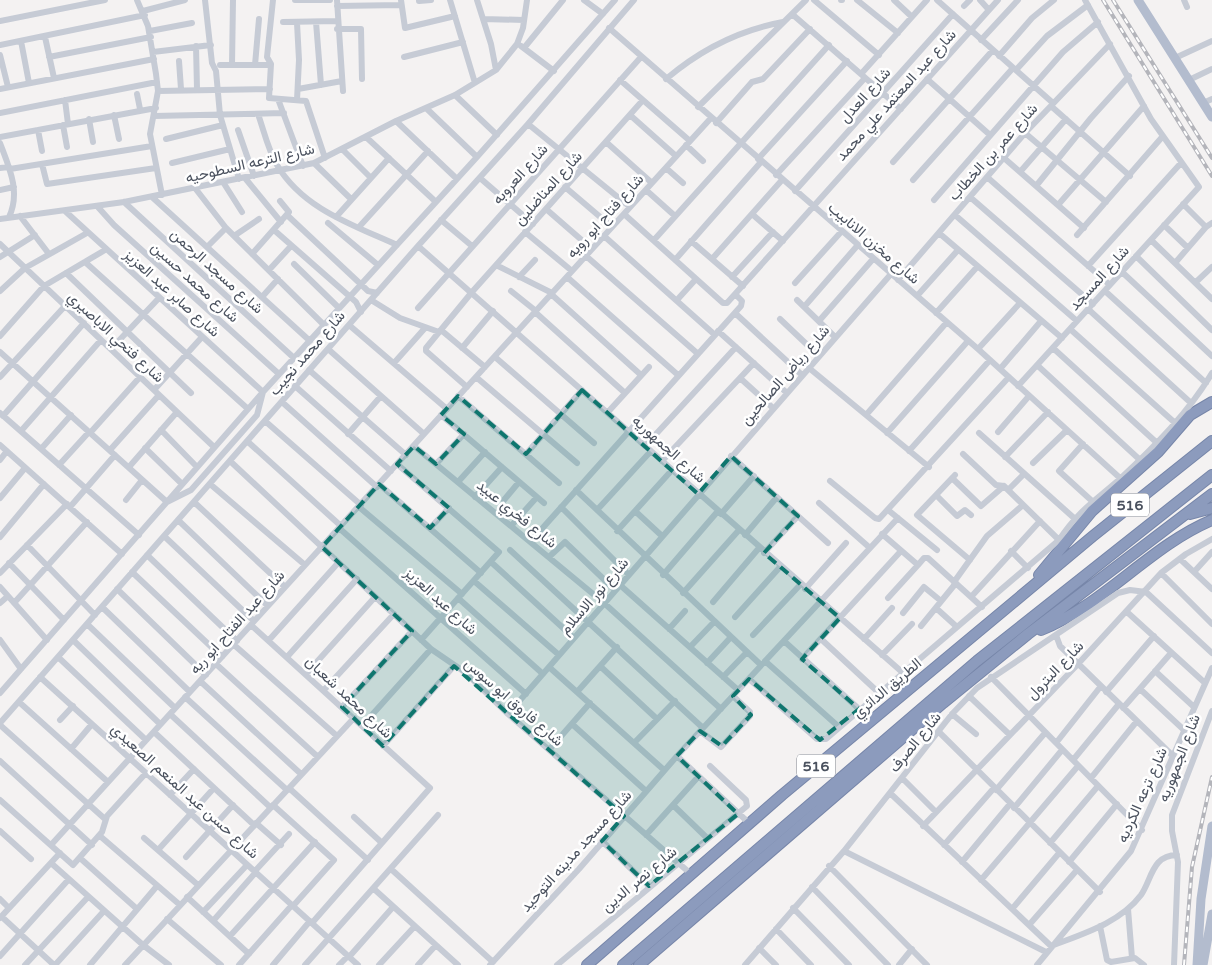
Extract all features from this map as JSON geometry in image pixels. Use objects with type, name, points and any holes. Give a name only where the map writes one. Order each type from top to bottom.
[{"type":"highway","points":[[1023,593],[1092,511],[1158,452],[1190,415],[1212,402]]},
{"type":"highway","name":"الطريق الدائري","points":[[587,965],[749,824],[1023,593],[1212,441]]},
{"type":"highway","name":"516","points":[[623,965],[963,673],[1212,475]]},
{"type":"highway","name":"516","points":[[639,965],[942,703],[1028,634],[1212,494]]},
{"type":"highway","points":[[1180,518],[1212,508]]},
{"type":"highway","points":[[1028,634],[1055,624],[1081,610],[1176,540],[1212,520]]},
{"type":"main road","points":[[1140,0],[1212,117]]},
{"type":"main road","points":[[1197,965],[1201,899],[1212,826]]},
{"type":"main road","points":[[1203,965],[1212,914]]},
{"type":"street","points":[[0,21],[105,0]]},
{"type":"street","points":[[137,0],[144,13],[150,34],[157,82],[156,108],[150,134],[162,195]]},
{"type":"street","points":[[0,45],[45,37],[144,13],[185,0]]},
{"type":"street","points":[[205,0],[212,62],[216,71],[220,115],[230,149],[242,178],[281,222]]},
{"type":"street","points":[[232,65],[233,0]]},
{"type":"street","points":[[273,0],[267,57],[270,66],[270,98],[306,101],[325,158]]},
{"type":"street","points":[[295,0],[330,0]]},
{"type":"street","points":[[419,2],[431,0]]},
{"type":"street","points":[[450,0],[475,83]]},
{"type":"street","points":[[477,0],[496,70]]},
{"type":"street","name":"شارع الترعه السطوحيه","points":[[0,218],[66,211],[124,202],[314,163],[396,121],[455,95],[496,70],[517,44],[524,20],[527,0]]},
{"type":"street","points":[[524,48],[563,0]]},
{"type":"street","points":[[584,0],[603,14]]},
{"type":"street","name":"شارع محمد نجيب","points":[[0,693],[197,466],[497,135],[615,0]]},
{"type":"street","name":"شارع محمد نجيب","points":[[0,724],[370,300],[528,124],[634,0]]},
{"type":"street","points":[[698,107],[806,0]]},
{"type":"street","points":[[814,0],[879,54]]},
{"type":"street","points":[[856,0],[898,33]]},
{"type":"street","points":[[894,0],[912,17]]},
{"type":"street","points":[[776,175],[864,76],[879,54],[927,0]]},
{"type":"street","points":[[937,0],[1130,176]]},
{"type":"street","points":[[964,6],[970,0]]},
{"type":"street","points":[[980,0],[989,10]]},
{"type":"street","name":"شارع عبد المعتمد علي محمد","points":[[814,207],[998,0]]},
{"type":"street","points":[[981,40],[1018,0]]},
{"type":"street","points":[[999,56],[1032,18],[1054,0]]},
{"type":"street","points":[[1184,0],[1187,7]]},
{"type":"street","points":[[343,91],[337,28],[337,3],[401,2],[404,26],[407,28],[455,16]]},
{"type":"street","points":[[913,180],[1014,69],[1047,36],[1086,2],[1129,76],[1144,106],[1181,163],[1088,266]]},
{"type":"street","points":[[792,14],[901,109]]},
{"type":"street","name":"شارع العدل","points":[[795,191],[953,14]]},
{"type":"street","points":[[255,65],[259,19]]},
{"type":"street","points":[[483,19],[524,20]]},
{"type":"street","points":[[283,22],[337,21]]},
{"type":"street","points":[[316,22],[321,85]]},
{"type":"street","points":[[666,79],[712,47],[750,30],[784,22]]},
{"type":"street","points":[[934,200],[1072,42],[1098,22]]},
{"type":"street","points":[[297,23],[297,100]]},
{"type":"street","points":[[49,57],[192,24]]},
{"type":"street","points":[[337,28],[361,29],[362,79]]},
{"type":"street","name":"شارع مخزن الانابيب","points":[[610,28],[841,232],[978,349],[1120,478]]},
{"type":"street","points":[[714,120],[752,82],[763,79],[810,29]]},
{"type":"street","points":[[45,37],[54,78]]},
{"type":"street","points":[[21,41],[29,83]]},
{"type":"street","points":[[1175,58],[1212,41]]},
{"type":"street","points":[[404,57],[463,42]]},
{"type":"street","points":[[517,44],[554,71]]},
{"type":"street","name":"شارع عمر بن الخطاب","points":[[898,280],[1025,133],[1110,44]]},
{"type":"street","points":[[0,89],[153,55],[210,45]]},
{"type":"street","points":[[654,240],[829,45]]},
{"type":"street","points":[[196,46],[197,89]]},
{"type":"street","points":[[893,162],[992,50]]},
{"type":"street","points":[[0,55],[8,87]]},
{"type":"street","points":[[566,57],[578,65]]},
{"type":"street","name":"شارع العروبه","points":[[418,308],[641,57]]},
{"type":"street","points":[[675,260],[846,61]]},
{"type":"street","points":[[179,62],[181,89]]},
{"type":"street","points":[[220,65],[270,66]]},
{"type":"street","points":[[1188,80],[1212,70]]},
{"type":"street","points":[[1036,186],[1129,76]]},
{"type":"street","points":[[620,80],[688,143],[703,161]]},
{"type":"street","points":[[927,80],[990,135]]},
{"type":"street","points":[[298,89],[342,81]]},
{"type":"street","points":[[0,113],[157,82]]},
{"type":"street","points":[[158,91],[181,89],[270,89]]},
{"type":"street","points":[[137,94],[140,110]]},
{"type":"street","points":[[455,95],[497,135]]},
{"type":"street","points":[[278,99],[303,166]]},
{"type":"street","points":[[1203,103],[1212,99]]},
{"type":"street","points":[[65,100],[67,147]]},
{"type":"street","name":"شارع المناضلين","points":[[467,387],[426,350],[472,292],[643,100]]},
{"type":"street","points":[[1058,205],[1144,106]]},
{"type":"street","points":[[0,137],[114,114],[156,108]]},
{"type":"street","points":[[426,108],[476,157]]},
{"type":"street","points":[[154,116],[284,113]]},
{"type":"street","points":[[114,114],[119,139]]},
{"type":"street","points":[[258,114],[275,160],[282,171],[316,207],[397,244]]},
{"type":"street","points":[[630,115],[676,156]]},
{"type":"street","points":[[89,119],[93,142]]},
{"type":"street","points":[[1020,172],[1066,119]]},
{"type":"street","name":"شارع فتاح ابو رويه","points":[[476,377],[688,143],[714,120]]},
{"type":"street","points":[[396,121],[457,179]]},
{"type":"street","points":[[528,124],[630,207]]},
{"type":"street","points":[[166,138],[223,125]]},
{"type":"street","points":[[38,130],[42,151]]},
{"type":"street","points":[[238,130],[254,176]]},
{"type":"street","points":[[1025,133],[1106,202]]},
{"type":"street","points":[[1077,235],[1163,136]]},
{"type":"street","points":[[366,137],[436,202]]},
{"type":"street","points":[[606,142],[652,183]]},
{"type":"street","points":[[0,145],[10,168],[14,187],[14,208],[9,217]]},
{"type":"street","points":[[0,168],[42,164],[152,146]]},
{"type":"street","points":[[172,163],[230,149]]},
{"type":"street","points":[[342,149],[371,178]]},
{"type":"street","points":[[359,227],[428,152]]},
{"type":"street","points":[[336,217],[389,158]]},
{"type":"street","points":[[1004,158],[1084,228]]},
{"type":"street","points":[[314,163],[352,200]]},
{"type":"street","name":"شارع المسجد","points":[[1018,386],[1199,187],[1181,163]]},
{"type":"street","points":[[42,164],[46,184],[156,168]]},
{"type":"street","points":[[666,168],[683,184]]},
{"type":"street","points":[[987,177],[1110,285]]},
{"type":"street","points":[[480,178],[533,224]]},
{"type":"street","points":[[712,259],[782,180]]},
{"type":"street","points":[[223,182],[242,212]]},
{"type":"street","points":[[0,190],[14,187]]},
{"type":"street","points":[[565,187],[612,227]]},
{"type":"street","points":[[195,188],[226,228],[324,325]]},
{"type":"street","points":[[646,190],[675,216]]},
{"type":"street","points":[[152,197],[310,341]]},
{"type":"street","points":[[970,197],[1093,304]]},
{"type":"street","points":[[252,254],[287,215],[289,210],[280,201]]},
{"type":"street","name":"شارع مسجد الرحمن","points":[[124,202],[294,358]]},
{"type":"street","points":[[1175,263],[1209,225],[1183,204]]},
{"type":"street","name":"شارع محمد حسين","points":[[97,206],[114,225],[279,374]]},
{"type":"street","points":[[624,214],[725,304],[814,207]]},
{"type":"street","points":[[546,209],[592,249]]},
{"type":"street","name":"شارع صابر عبد العزيز","points":[[66,211],[87,233],[263,392]]},
{"type":"street","points":[[752,214],[783,241]]},
{"type":"street","points":[[287,215],[362,283],[368,291],[377,293]]},
{"type":"street","points":[[955,215],[1077,321]]},
{"type":"street","points":[[20,216],[49,254]]},
{"type":"street","points":[[234,236],[259,219]]},
{"type":"street","points":[[442,220],[472,246]]},
{"type":"street","points":[[328,223],[378,265]]},
{"type":"street","points":[[1164,225],[1188,248]]},
{"type":"street","points":[[207,247],[226,228]]},
{"type":"street","points":[[274,230],[358,305],[361,312]]},
{"type":"street","points":[[525,232],[572,271]]},
{"type":"street","points":[[732,277],[773,232]]},
{"type":"street","points":[[795,283],[841,232]]},
{"type":"street","points":[[939,232],[977,267],[1062,338]]},
{"type":"street","points":[[0,291],[25,268],[87,233]]},
{"type":"street","points":[[0,258],[35,235]]},
{"type":"street","points":[[604,236],[677,300],[736,347],[787,393]]},
{"type":"street","points":[[1151,240],[1212,299]]},
{"type":"street","points":[[692,241],[743,286]]},
{"type":"street","name":"شارع فتحي الاباصيري","points":[[0,244],[214,447]]},
{"type":"street","points":[[269,270],[291,246]]},
{"type":"street","name":"شارع الجمهوريه","points":[[418,246],[608,412],[802,587],[902,672]]},
{"type":"street","points":[[804,307],[858,246]]},
{"type":"street","points":[[0,336],[44,286],[106,250]]},
{"type":"street","points":[[917,296],[958,250]]},
{"type":"street","points":[[586,256],[697,353]]},
{"type":"street","points":[[1136,256],[1212,330]]},
{"type":"street","points":[[819,321],[873,258]]},
{"type":"street","points":[[520,276],[535,260]]},
{"type":"street","points":[[85,262],[248,409]]},
{"type":"street","points":[[294,264],[340,308]]},
{"type":"street","points":[[496,265],[551,294],[641,375]]},
{"type":"street","points":[[936,313],[977,267]]},
{"type":"street","points":[[1196,282],[1212,267]]},
{"type":"street","points":[[1122,272],[1212,356]]},
{"type":"street","points":[[66,273],[191,393]]},
{"type":"street","name":"شارع رياض الصالحين","points":[[698,494],[891,274]]},
{"type":"street","points":[[567,276],[678,375]]},
{"type":"street","points":[[262,297],[278,279]]},
{"type":"street","points":[[677,300],[696,279]]},
{"type":"street","points":[[511,291],[625,393]]},
{"type":"street","points":[[1105,291],[1206,383]]},
{"type":"street","points":[[531,542],[628,430],[743,303],[735,294]]},
{"type":"street","points":[[111,349],[159,298]]},
{"type":"street","points":[[370,300],[390,313],[425,328],[440,331],[485,367]]},
{"type":"street","points":[[797,300],[836,337]]},
{"type":"street","points":[[978,349],[1020,303]]},
{"type":"street","points":[[0,377],[65,306]]},
{"type":"street","points":[[1088,309],[1191,403]]},
{"type":"street","points":[[462,348],[493,311]]},
{"type":"street","points":[[734,313],[802,375]]},
{"type":"street","points":[[780,319],[819,356]]},
{"type":"street","points":[[1000,369],[1041,321]]},
{"type":"street","points":[[866,415],[947,322]]},
{"type":"street","points":[[84,323],[2,415],[139,535]]},
{"type":"street","points":[[349,324],[447,409]]},
{"type":"street","points":[[394,363],[425,328]]},
{"type":"street","points":[[1070,329],[1174,422]]},
{"type":"street","points":[[0,573],[86,489],[170,372],[202,337]]},
{"type":"street","points":[[20,431],[101,340]]},
{"type":"street","points":[[887,433],[968,341]]},
{"type":"street","points":[[645,446],[736,347]]},
{"type":"street","points":[[1053,348],[1156,442]]},
{"type":"street","points":[[328,349],[424,434]]},
{"type":"street","points":[[0,352],[167,502],[191,490],[257,416],[263,392]]},
{"type":"street","points":[[494,357],[594,443]]},
{"type":"street","points":[[909,450],[990,360]]},
{"type":"street","points":[[662,461],[754,363]]},
{"type":"street","points":[[1037,365],[1139,459]]},
{"type":"street","points":[[608,412],[649,367]]},
{"type":"street","points":[[808,368],[929,467]]},
{"type":"street","points":[[309,370],[406,455]]},
{"type":"street","points":[[749,679],[818,739],[823,740],[828,737],[878,692],[1028,568],[1059,540],[1074,518],[1120,478],[1156,442],[1191,403],[1212,374]]},
{"type":"street","points":[[59,466],[140,377]]},
{"type":"street","points":[[476,377],[577,463]]},
{"type":"street","name":"شارع عبد الفتاح ابو ريه","points":[[51,845],[476,377]]},
{"type":"street","points":[[830,481],[877,520],[929,467],[1009,377]]},
{"type":"street","points":[[740,378],[773,408]]},
{"type":"street","points":[[295,386],[390,472]]},
{"type":"street","points":[[526,454],[582,390]]},
{"type":"street","points":[[348,434],[381,396]]},
{"type":"street","points":[[458,396],[559,484]]},
{"type":"street","points":[[998,432],[1029,396]]},
{"type":"street","points":[[282,402],[481,572]]},
{"type":"street","points":[[128,467],[177,412]]},
{"type":"street","points":[[1006,457],[1048,412]]},
{"type":"street","points":[[441,415],[544,503]]},
{"type":"street","points":[[40,449],[71,416]]},
{"type":"street","points":[[265,421],[460,596],[543,674]]},
{"type":"street","points":[[161,430],[197,466]]},
{"type":"street","points":[[1033,463],[1067,430]]},
{"type":"street","points":[[979,433],[1074,518]]},
{"type":"street","points":[[436,464],[464,434]]},
{"type":"street","name":"شارع عبد العزيز","points":[[247,441],[526,694]]},
{"type":"street","points":[[1083,444],[1058,470],[1092,501]]},
{"type":"street","points":[[0,445],[122,554]]},
{"type":"street","name":"شارع فخري عبيد","points":[[414,446],[550,556],[721,709]]},
{"type":"street","points":[[145,448],[182,484]]},
{"type":"street","points":[[0,460],[7,451]]},
{"type":"street","points":[[596,510],[651,451]]},
{"type":"street","points":[[458,482],[485,452]]},
{"type":"street","points":[[963,454],[996,486],[1006,488],[1059,540]]},
{"type":"street","points":[[731,456],[828,543]]},
{"type":"street","name":"شارع فاروق ابو سوس","points":[[230,461],[431,649],[466,673],[508,714],[691,874]]},
{"type":"street","points":[[397,464],[499,551],[421,640]]},
{"type":"street","points":[[475,497],[502,467]]},
{"type":"street","points":[[0,498],[25,468]]},
{"type":"street","points":[[618,531],[672,470]]},
{"type":"street","points":[[970,560],[917,515],[954,477],[981,506],[1024,474]]},
{"type":"street","points":[[663,575],[754,476]]},
{"type":"street","points":[[126,500],[142,480]]},
{"type":"street","points":[[504,500],[520,482]]},
{"type":"street","points":[[0,537],[44,484]]},
{"type":"street","points":[[210,484],[305,565]]},
{"type":"street","points":[[576,490],[644,557],[747,652],[763,663],[839,727]]},
{"type":"street","name":"شارع نور الاسلام","points":[[508,714],[698,494]]},
{"type":"street","points":[[936,495],[957,516],[965,510],[971,515]]},
{"type":"street","points":[[511,526],[537,497]]},
{"type":"street","points":[[745,535],[777,497]]},
{"type":"street","points":[[194,502],[285,587]]},
{"type":"street","points":[[819,502],[870,548]]},
{"type":"street","points":[[921,626],[987,536],[1023,505]]},
{"type":"street","points":[[561,507],[629,575]]},
{"type":"street","points":[[430,528],[448,508]]},
{"type":"street","points":[[888,510],[937,550]]},
{"type":"street","points":[[635,511],[662,536]]},
{"type":"street","points":[[713,602],[798,516]]},
{"type":"street","name":"شارع مسجد مدينه التوحيد","points":[[491,964],[664,770],[898,518]]},
{"type":"street","points":[[178,520],[268,606]]},
{"type":"street","points":[[972,597],[1011,551],[1040,521]]},
{"type":"street","points":[[14,603],[87,522]]},
{"type":"street","points":[[683,593],[739,530]]},
{"type":"street","points":[[882,534],[918,565]]},
{"type":"street","name":"شارع محمد شعبان","points":[[164,536],[269,640],[430,788],[382,843]]},
{"type":"street","name":"شارع البترول","points":[[923,826],[1146,592],[1161,573],[1212,539]]},
{"type":"street","points":[[550,556],[564,541],[738,690]]},
{"type":"street","points":[[753,636],[846,543]]},
{"type":"street","points":[[1194,572],[1212,551],[1206,544]]},
{"type":"street","points":[[27,545],[94,615]]},
{"type":"street","points":[[510,550],[675,701],[718,747],[722,746],[751,715],[732,696]]},
{"type":"street","points":[[802,659],[902,551]]},
{"type":"street","points":[[1011,551],[1028,568]]},
{"type":"street","points":[[147,555],[235,642],[337,736]]},
{"type":"street","points":[[888,598],[924,558],[928,558],[982,606]]},
{"type":"street","points":[[1180,559],[1212,588]]},
{"type":"street","points":[[269,640],[338,562]]},
{"type":"street","points":[[491,562],[574,638]]},
{"type":"street","points":[[9,563],[64,620]]},
{"type":"street","points":[[735,617],[780,567]]},
{"type":"street","points":[[132,572],[222,657]]},
{"type":"street","points":[[1161,573],[1212,624]]},
{"type":"street","points":[[287,656],[357,579]]},
{"type":"street","points":[[474,581],[559,656]]},
{"type":"street","points":[[0,587],[47,640]]},
{"type":"street","points":[[903,613],[924,587],[941,601]]},
{"type":"street","points":[[117,590],[206,675]]},
{"type":"street","name":"شارع الصرف","points":[[745,965],[844,851],[952,714],[969,696],[991,677],[1118,593],[1130,590],[1146,592]]},
{"type":"street","points":[[1146,592],[1212,653]]},
{"type":"street","points":[[0,603],[8,596]]},
{"type":"street","points":[[306,674],[375,597]]},
{"type":"street","points":[[102,607],[188,695],[288,789],[368,860]]},
{"type":"street","points":[[864,639],[892,608]]},
{"type":"street","points":[[936,608],[957,627]]},
{"type":"street","points":[[669,629],[685,611]]},
{"type":"street","points":[[1127,612],[1205,683]]},
{"type":"street","points":[[324,690],[394,614]]},
{"type":"street","points":[[690,647],[714,622]]},
{"type":"street","points":[[86,624],[272,806],[333,859],[239,965]]},
{"type":"street","points":[[882,655],[912,624]]},
{"type":"street","points":[[342,707],[412,631]]},
{"type":"street","points":[[1056,635],[1060,646],[1173,756]]},
{"type":"street","points":[[1106,692],[1154,636]]},
{"type":"street","points":[[707,663],[731,637]]},
{"type":"street","points":[[821,639],[878,692]]},
{"type":"street","points":[[0,640],[21,669]]},
{"type":"street","points":[[73,640],[160,724]]},
{"type":"street","points":[[784,642],[859,709]]},
{"type":"street","points":[[577,692],[617,647]]},
{"type":"street","points":[[362,726],[431,649]]},
{"type":"street","points":[[723,677],[747,652]]},
{"type":"street","points":[[1072,760],[1172,653]]},
{"type":"street","points":[[58,657],[146,740]]},
{"type":"street","points":[[216,664],[318,756]]},
{"type":"street","points":[[383,746],[454,666]]},
{"type":"street","points":[[549,666],[664,770]]},
{"type":"street","points":[[600,666],[657,719]]},
{"type":"street","name":"شارع ترعه الكرديه","points":[[1037,965],[1048,949],[1100,892],[1131,851],[1142,830],[1212,668]]},
{"type":"street","points":[[1155,671],[1194,707]]},
{"type":"street","name":"شارع حسن عبد المنعم الصعيدي","points":[[40,677],[358,965]]},
{"type":"street","points":[[991,677],[1142,830]]},
{"type":"street","points":[[200,681],[301,774]]},
{"type":"street","points":[[1056,743],[1101,686]]},
{"type":"street","points":[[1140,689],[1184,730]]},
{"type":"street","points":[[969,696],[1010,736]]},
{"type":"street","points":[[634,743],[675,701]]},
{"type":"street","points":[[18,702],[108,782]]},
{"type":"street","points":[[549,750],[590,703]]},
{"type":"street","points":[[60,720],[72,706]]},
{"type":"street","name":"شارع الجمهوريه","points":[[1174,965],[1177,855],[1172,831],[1174,807],[1212,711]]},
{"type":"street","points":[[952,714],[976,734]]},
{"type":"street","points":[[125,965],[230,849],[354,718]]},
{"type":"street","points":[[1091,778],[1137,721]]},
{"type":"street","points":[[0,724],[87,805],[105,819]]},
{"type":"street","points":[[71,749],[92,724]]},
{"type":"street","points":[[572,724],[646,791]]},
{"type":"street","points":[[154,732],[233,806],[281,845]]},
{"type":"street","points":[[939,732],[976,771],[1100,892]]},
{"type":"street","points":[[944,845],[1045,733]]},
{"type":"street","points":[[962,862],[1062,750]]},
{"type":"street","points":[[677,756],[749,824]]},
{"type":"street","points":[[0,761],[92,845]]},
{"type":"street","points":[[710,766],[747,802],[747,806],[738,814]]},
{"type":"street","points":[[981,880],[1078,766]]},
{"type":"street","points":[[170,794],[194,769]]},
{"type":"street","points":[[0,800],[72,865],[100,836],[105,819],[146,773]]},
{"type":"street","points":[[646,835],[698,777]]},
{"type":"street","points":[[902,778],[936,812]]},
{"type":"street","points":[[1050,843],[1098,786]]},
{"type":"street","points":[[158,850],[214,788]]},
{"type":"street","points":[[890,793],[1012,909],[1048,949]]},
{"type":"street","points":[[1069,862],[1117,804]]},
{"type":"street","points":[[673,805],[707,838]]},
{"type":"street","points":[[186,857],[233,806]]},
{"type":"street","name":"شارع نصر الدين","points":[[557,965],[677,862],[738,814]]},
{"type":"street","points":[[305,965],[438,815]]},
{"type":"street","points":[[272,965],[382,843],[354,817]]},
{"type":"street","points":[[0,831],[31,860]]},
{"type":"street","points":[[213,920],[289,834]]},
{"type":"street","points":[[100,836],[180,905]]},
{"type":"street","points":[[144,838],[198,885]]},
{"type":"street","points":[[602,841],[649,886]]},
{"type":"street","points":[[230,936],[315,842]]},
{"type":"street","points":[[844,851],[1048,949],[1100,926],[1128,909],[1142,894],[1159,861],[1166,856],[1177,855]]},
{"type":"street","points":[[1012,909],[1060,852]]},
{"type":"street","points":[[60,853],[1,918],[55,965],[104,911]]},
{"type":"street","points":[[80,858],[137,909]]},
{"type":"street","points":[[51,863],[122,927],[169,965]]},
{"type":"street","points":[[204,912],[247,865]]},
{"type":"street","points":[[829,866],[928,965]]},
{"type":"street","points":[[391,869],[491,964]]},
{"type":"street","points":[[1029,926],[1077,870]]},
{"type":"street","points":[[0,956],[69,879]]},
{"type":"street","points":[[90,965],[157,886]]},
{"type":"street","points":[[812,887],[888,965]]},
{"type":"street","points":[[374,889],[456,964]]},
{"type":"street","points":[[187,896],[249,954]]},
{"type":"street","points":[[25,965],[88,897]]},
{"type":"street","points":[[0,899],[9,908]]},
{"type":"street","points":[[340,965],[393,906]]},
{"type":"street","points":[[793,908],[849,965]]},
{"type":"street","points":[[1128,909],[1132,958]]},
{"type":"street","points":[[167,919],[221,965]]},
{"type":"street","points":[[379,965],[415,926]]},
{"type":"street","points":[[1100,926],[1107,960],[1112,962],[1132,958],[1140,960],[1144,965]]},
{"type":"street","points":[[776,929],[811,965]]},
{"type":"street","points":[[418,965],[436,945]]},
{"type":"street","points":[[759,948],[776,965]]},
{"type":"street","points":[[899,965],[912,949]]},
{"type":"highlighted area","points":[[582,390],[698,494],[731,456],[798,516],[764,553],[840,618],[802,659],[859,709],[820,740],[749,679],[733,696],[751,715],[722,746],[700,731],[677,756],[738,814],[649,886],[602,841],[624,816],[454,666],[383,746],[342,707],[412,631],[322,547],[379,484],[430,528],[449,508],[397,464],[414,446],[436,464],[464,434],[441,415],[458,396],[526,454]]},
{"type":"railway","points":[[1103,0],[1212,176]]},
{"type":"railway","points":[[1113,0],[1212,158]]},
{"type":"railway","points":[[1184,965],[1192,867],[1212,777]]}]
